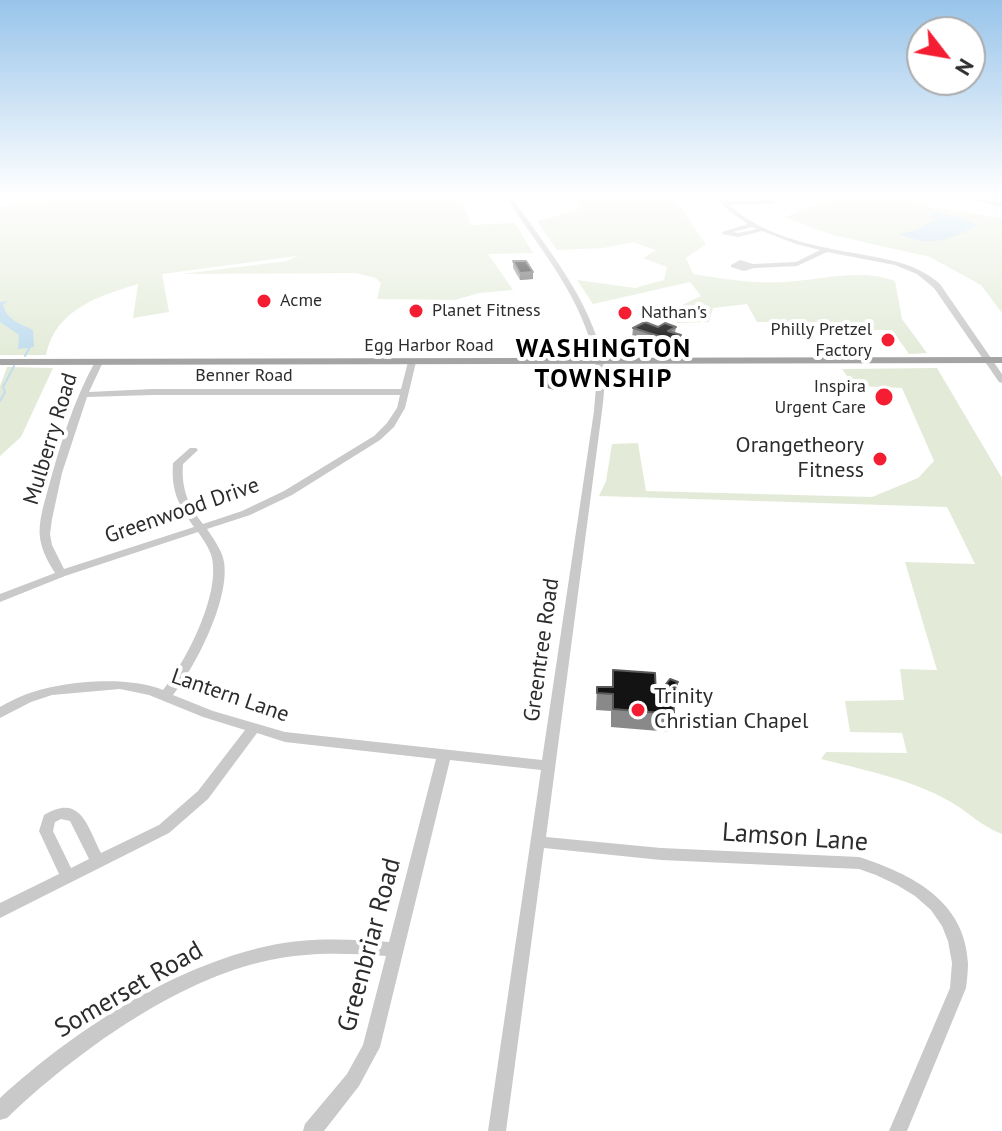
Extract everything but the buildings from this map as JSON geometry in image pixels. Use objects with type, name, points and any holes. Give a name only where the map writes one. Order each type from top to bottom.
[{"type":"main road","name":"Egg Harbor Road","points":[[0,362],[1002,360]]},
{"type":"street","name":"Greentree Road","points":[[497,1131],[598,411],[600,363],[588,323],[543,250]]},
{"type":"street","points":[[753,266],[797,264],[825,250]]},
{"type":"street","points":[[831,250],[892,262],[924,275],[937,286],[1002,380]]},
{"type":"street","name":"Mulberry Road","points":[[61,574],[49,553],[45,530],[83,395],[99,362]]},
{"type":"street","name":"Greenwood Drive","points":[[0,598],[61,574],[246,513],[288,493],[377,438],[395,420],[406,392],[412,362]]},
{"type":"street","name":"Benner Road","points":[[83,395],[406,392]]},
{"type":"street","points":[[166,695],[183,672],[219,580],[216,552],[181,501],[176,483],[178,463],[193,450]]},
{"type":"street","name":"Lantern Lane","points":[[0,713],[39,694],[83,686],[120,685],[166,695],[208,714],[253,729],[321,743],[548,766]]},
{"type":"street","points":[[0,911],[164,829],[209,789],[253,729]]},
{"type":"street","name":"Greenbriar Road","points":[[312,1131],[347,1088],[371,1047],[444,756]]},
{"type":"street","points":[[68,877],[46,831],[49,819],[56,815],[64,812],[75,817],[98,862]]},
{"type":"street","name":"Lamson Lane","points":[[539,842],[661,854],[859,863],[882,869],[921,891],[937,906],[957,938],[961,955],[960,972],[958,988],[898,1131]]},
{"type":"street","name":"Somerset Road","points":[[0,1111],[31,1081],[79,1046],[176,988],[227,964],[271,952],[322,946],[396,950]]},
{"type":"green space","points":[[0,250],[531,250],[533,253],[488,254],[513,290],[479,293],[455,300],[377,299],[381,283],[376,278],[356,273],[182,274],[287,261],[297,256],[162,274],[169,312],[133,318],[138,284],[80,307],[59,327],[46,355],[0,355]]},
{"type":"green space","points":[[656,250],[698,250],[686,258],[693,274],[727,279],[785,282],[868,275],[895,281],[902,319],[927,353],[909,354],[892,330],[852,330],[843,322],[757,322],[747,304],[713,308],[709,322],[677,323],[682,305],[701,296],[690,282],[593,304],[577,280],[635,288],[664,280],[667,267],[643,258]]},
{"type":"green space","points":[[898,250],[1002,250],[1002,313],[981,285],[930,257]]},
{"type":"green space","points":[[7,367],[53,368],[21,437],[0,456],[0,386]]},
{"type":"green space","points":[[937,368],[1002,478],[1002,834],[934,793],[886,776],[821,759],[826,752],[907,753],[902,733],[850,732],[845,701],[904,700],[900,669],[937,670],[905,562],[975,564],[947,507],[599,496],[606,481],[612,444],[638,443],[646,491],[872,497],[918,478],[934,461],[902,388],[854,386],[842,369]]},
{"type":"water","points":[[8,301],[3,305],[8,315],[33,330],[34,347],[18,349],[19,335],[0,322],[0,302]]},
{"type":"waterway","points":[[25,356],[30,347]]},
{"type":"waterway","points":[[0,401],[5,392],[3,387],[14,366]]},
{"type":"place","name":"Acme","points":[[264,301]]},
{"type":"place","name":"Planet Fitness","points":[[416,311]]},
{"type":"place","name":"Nathan's","points":[[625,313]]},
{"type":"place","name":"Philly Pretzel Factory","points":[[888,340]]},
{"type":"place","name":"Inspira Urgent Care","points":[[884,397]]},
{"type":"place","name":"Orangetheory Fitness","points":[[880,459]]},
{"type":"place","name":"Trinity Christian Chapel","points":[[638,710]]},
{"type":"district","name":"WASHINGTON TOWNSHIP","points":[[604,365]]}]
